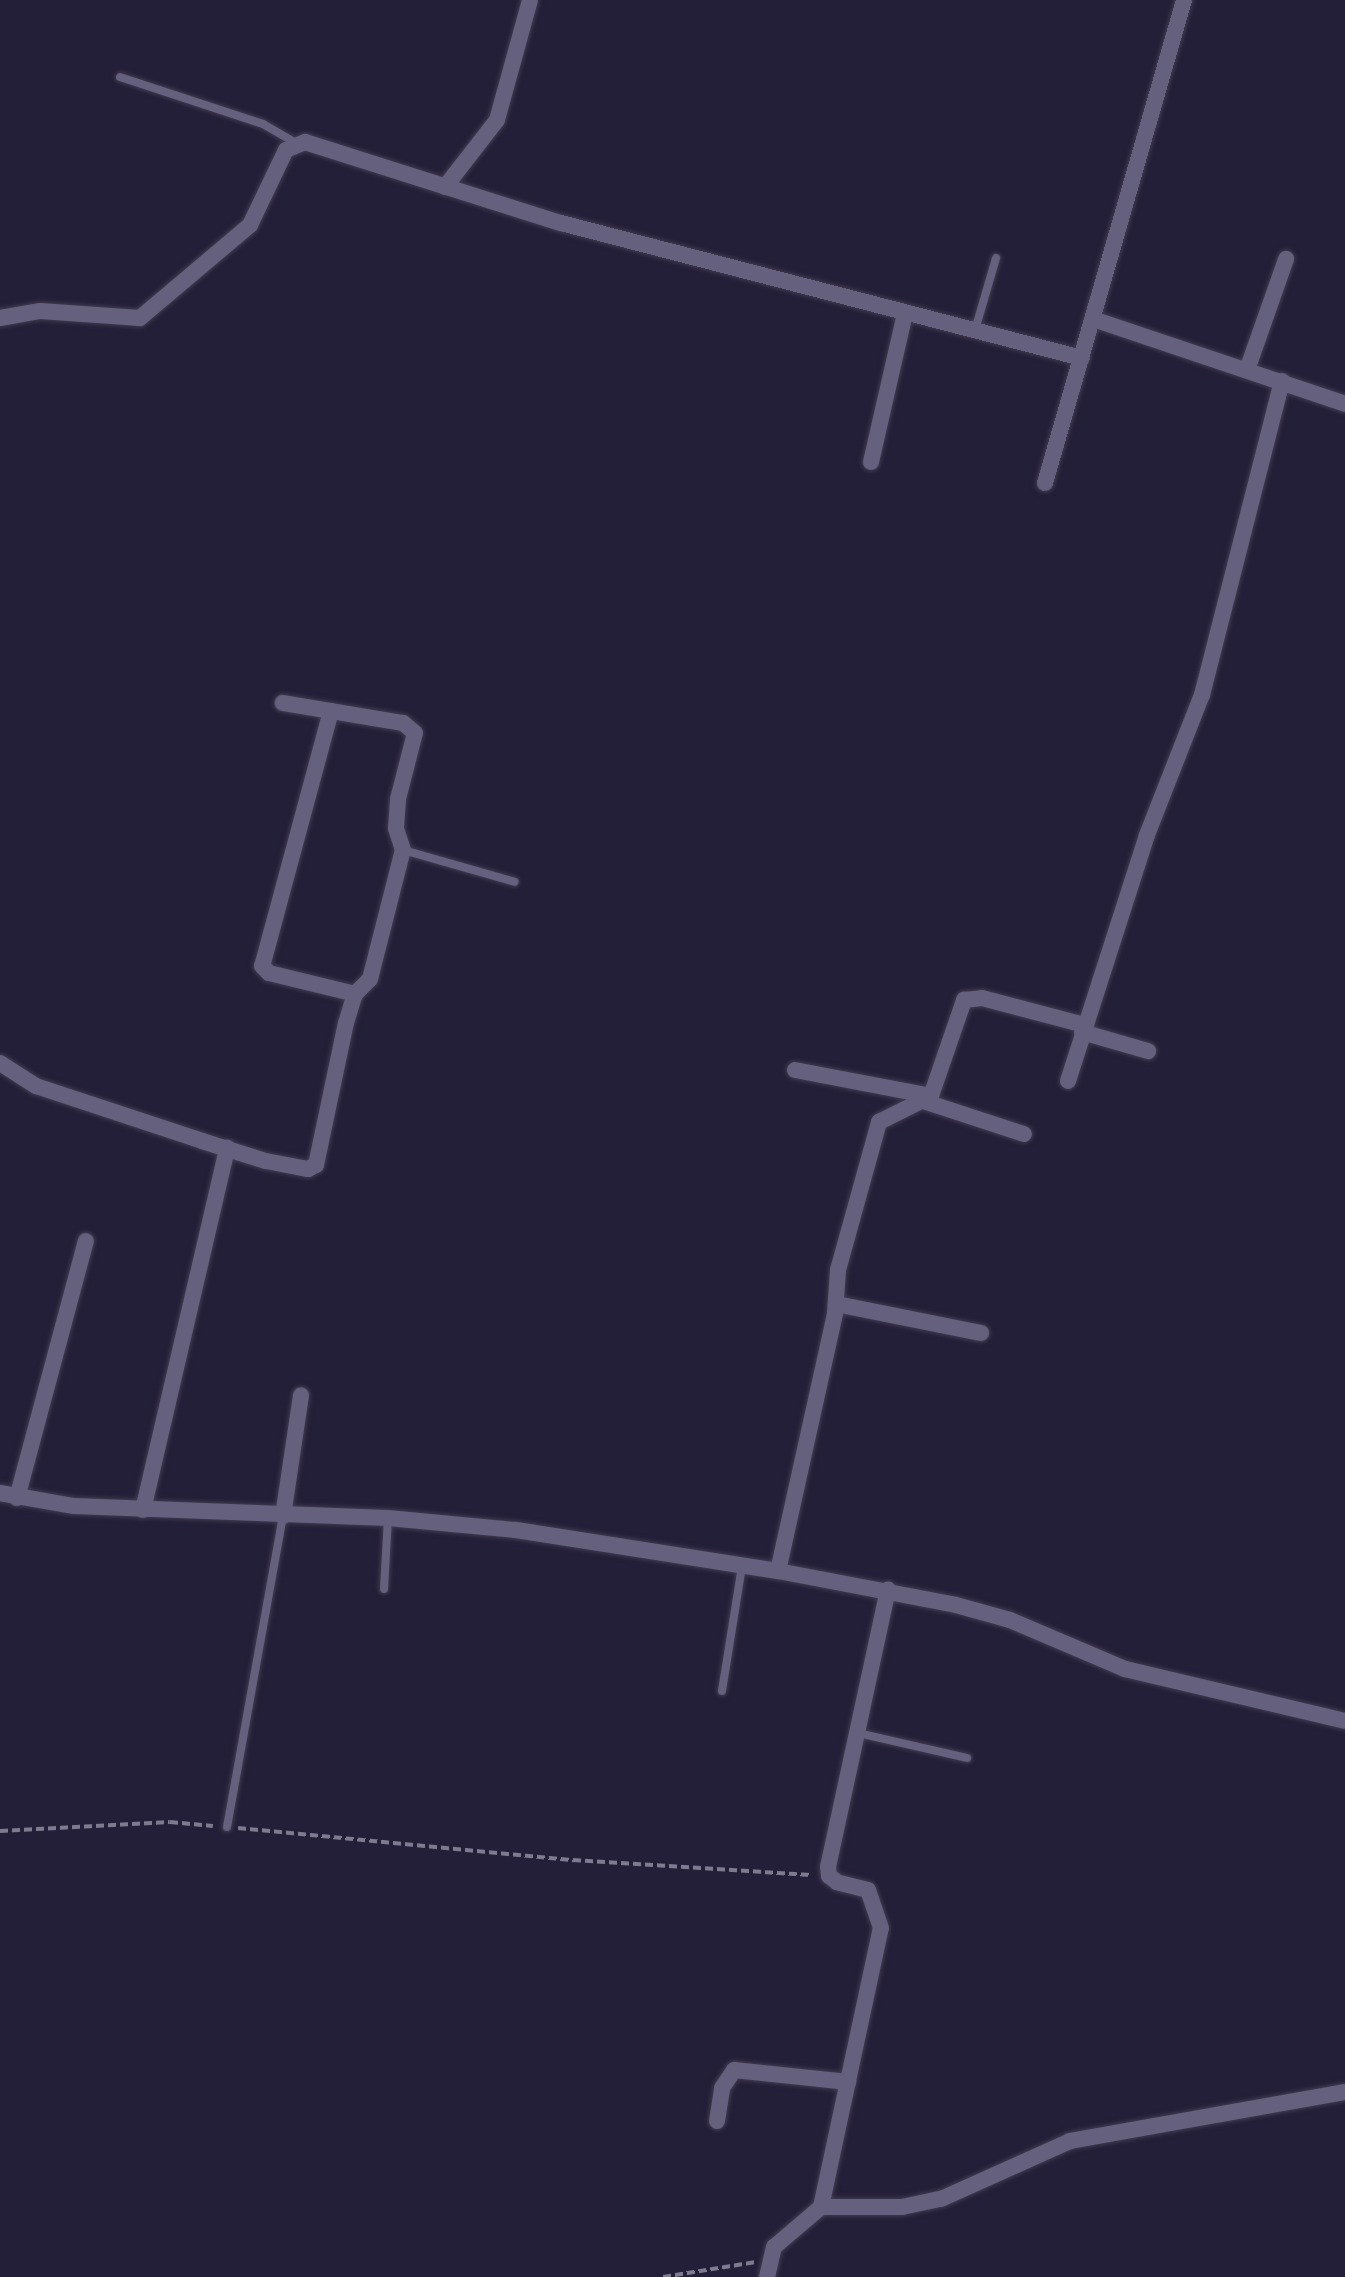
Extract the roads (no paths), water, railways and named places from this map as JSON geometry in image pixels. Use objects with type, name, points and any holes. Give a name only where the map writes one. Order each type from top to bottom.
[{"type":"street","points":[[445,187],[497,120],[530,0]]},
{"type":"street","points":[[1045,483],[1096,320],[1184,0]]},
{"type":"street","points":[[0,318],[40,311],[140,318],[250,225],[286,150],[296,143],[328,146],[561,223],[1082,358]]},
{"type":"street","points":[[1247,370],[1286,259]]},
{"type":"street","points":[[871,462],[905,313]]},
{"type":"street","points":[[1096,320],[1345,404]]},
{"type":"street","points":[[1068,1081],[1147,835],[1202,695],[1282,381]]},
{"type":"street","points":[[0,1063],[36,1086],[266,1161],[308,1169],[316,1165],[355,994],[370,979],[403,850],[396,828],[398,799],[415,733],[403,723],[283,703]]},
{"type":"street","points":[[331,711],[262,966],[355,994]]},
{"type":"street","points":[[928,1099],[964,1000],[982,998],[1084,1028],[1148,1051]]},
{"type":"street","points":[[795,1070],[928,1099],[1024,1134]]},
{"type":"street","points":[[778,1571],[836,1304],[838,1270],[879,1122],[896,1110],[928,1099]]},
{"type":"street","points":[[143,1510],[227,1148]]},
{"type":"street","points":[[17,1498],[86,1241]]},
{"type":"street","points":[[836,1304],[981,1333]]},
{"type":"street","points":[[283,1516],[301,1395]]},
{"type":"street","points":[[0,1493],[17,1498],[143,1510],[388,1518],[516,1530],[888,1589],[1010,1620],[1164,1681],[1345,1721]]},
{"type":"street","points":[[821,2207],[881,1928],[868,1890],[829,1876],[888,1589]]},
{"type":"street","points":[[717,2121],[722,2088],[734,2070],[848,2082]]},
{"type":"street","points":[[768,2268],[781,2238],[821,2207],[902,2207],[941,2199],[1070,2141],[1345,2092]]},
{"type":"lane","points":[[120,77],[263,124],[296,143]]},
{"type":"lane","points":[[974,331],[996,258]]},
{"type":"lane","points":[[403,850],[515,882]]},
{"type":"lane","points":[[227,1827],[283,1516]]},
{"type":"lane","points":[[384,1589],[388,1518]]},
{"type":"lane","points":[[722,1691],[742,1565]]},
{"type":"lane","points":[[857,1732],[967,1758]]}]
